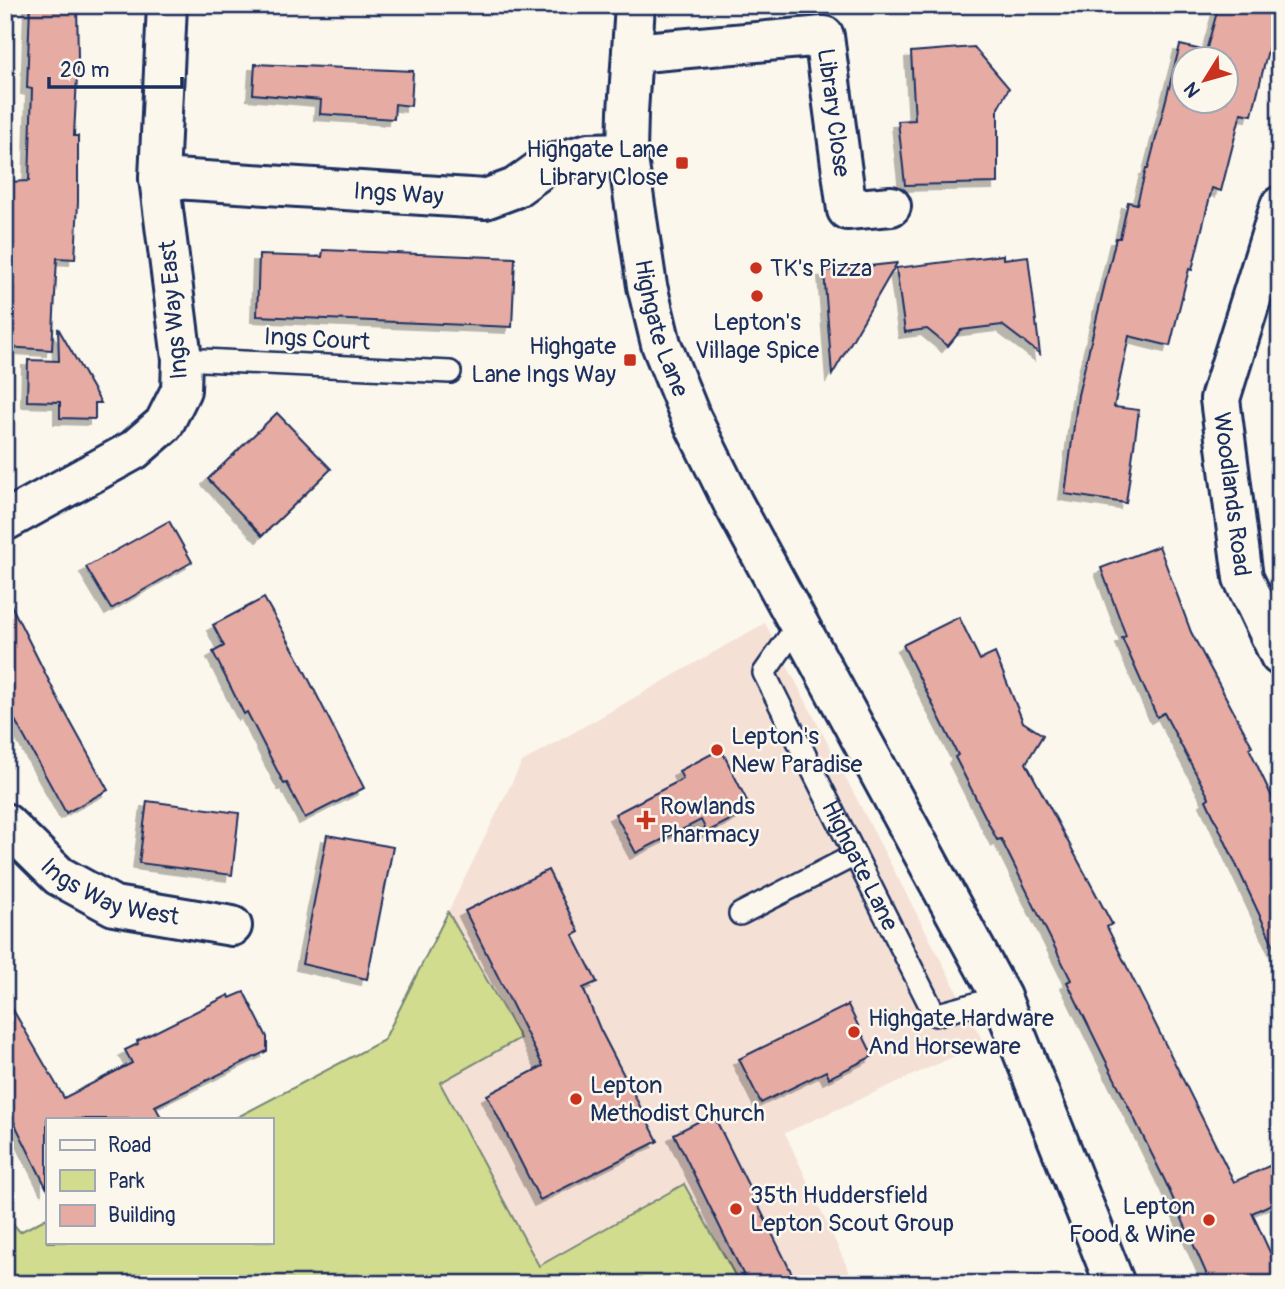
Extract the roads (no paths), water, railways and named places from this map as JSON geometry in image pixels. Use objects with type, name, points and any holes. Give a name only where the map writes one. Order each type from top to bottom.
[{"type":"street","name":"Ings Way East","points":[[5,521],[134,450],[164,424],[181,390],[182,359],[159,178],[167,5]]},
{"type":"street","name":"Highgate Lane","points":[[635,5],[627,152],[647,286],[661,344],[691,418],[733,503],[1001,997],[1115,1284]]},
{"type":"street","name":"Library Close","points":[[632,54],[824,36],[846,210],[891,206]]},
{"type":"street","name":"Ings Way","points":[[159,178],[485,199],[514,188],[547,165],[589,153],[627,152]]},
{"type":"street","name":"Woodlands Road","points":[[1280,206],[1220,399],[1242,578],[1280,656]]},
{"type":"street","name":"Ings Way West","points":[[5,823],[59,876],[114,905],[232,926]]},
{"type":"lane","name":"Ings Court","points":[[182,359],[450,372]]},
{"type":"lane","name":"Highgate Lane","points":[[799,623],[764,673],[934,1015],[1001,997]]},
{"type":"lane","points":[[740,914],[855,855]]},
{"type":"place","name":"Highgate Lane Library Close","points":[[682,163]]},
{"type":"place","name":"TK's Pizza","points":[[756,268]]},
{"type":"place","name":"Lepton's Village Spice","points":[[757,296]]},
{"type":"place","name":"Highgate Lane Ings Way","points":[[630,360]]},
{"type":"place","name":"Lepton's New Paradise","points":[[717,750]]},
{"type":"place","name":"Rowlands Pharmacy","points":[[646,820]]},
{"type":"place","name":"Highgate Hardware And Horseware","points":[[854,1032]]},
{"type":"place","name":"Lepton Methodist Church","points":[[576,1099]]},
{"type":"place","name":"35th Huddersfield Lepton Scout Group","points":[[736,1209]]},
{"type":"place","name":"Lepton Food & Wine","points":[[1209,1220]]}]
